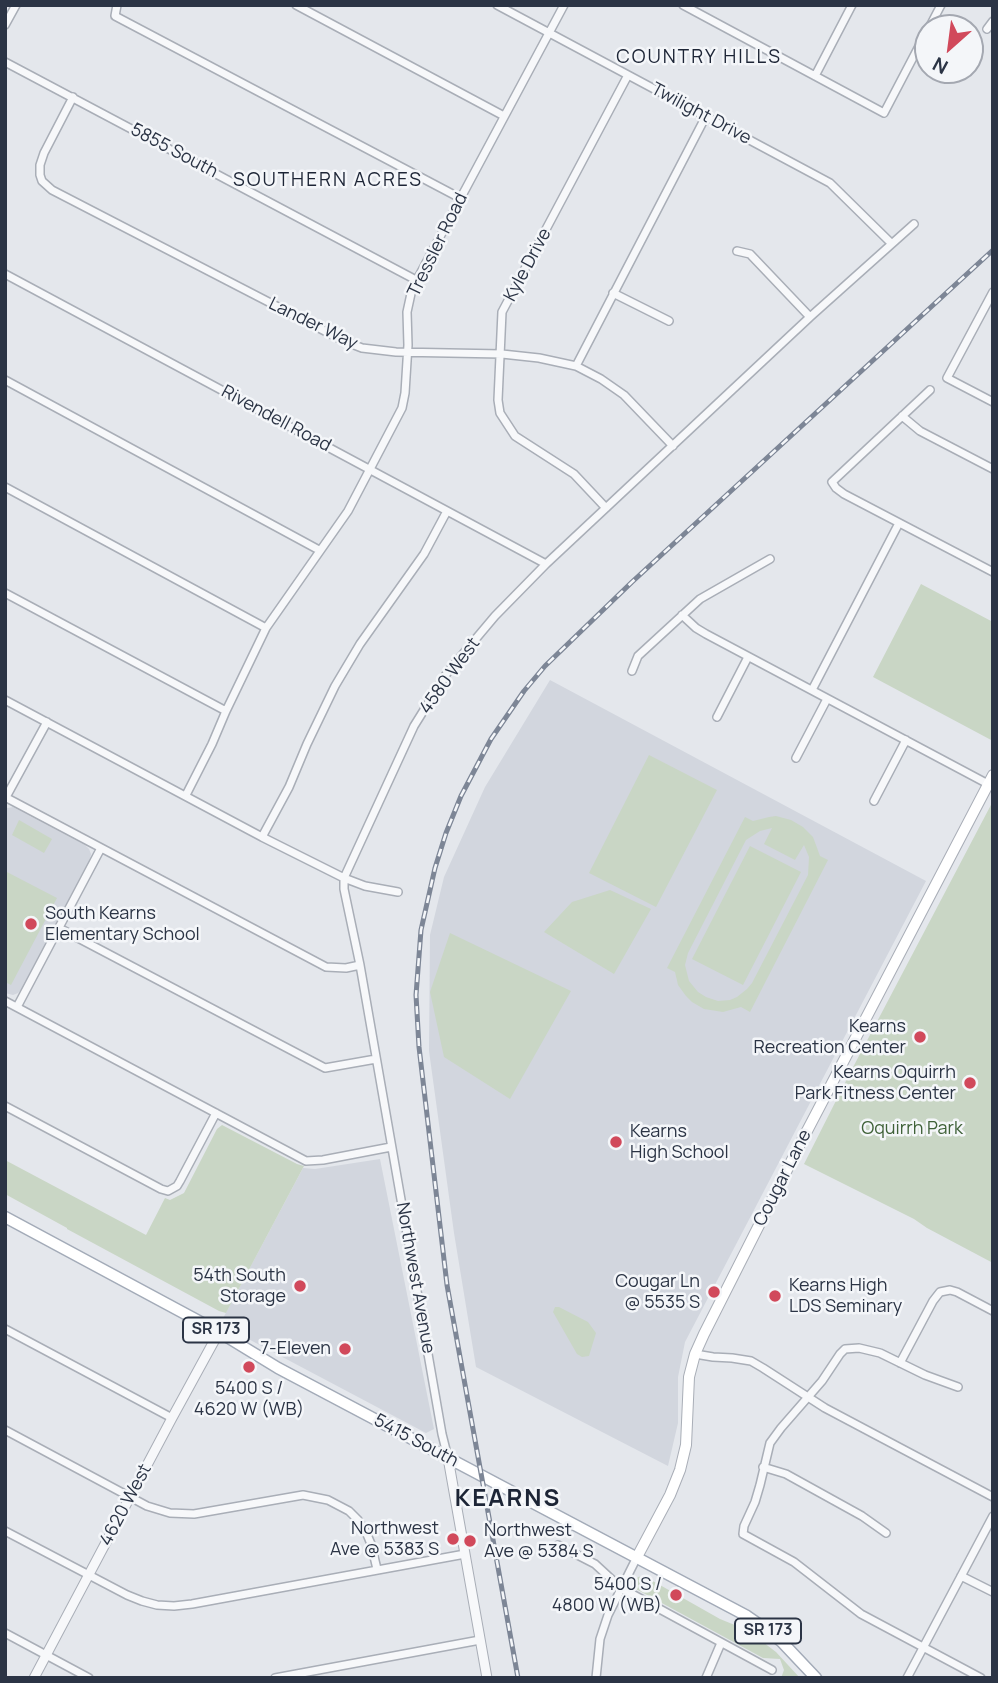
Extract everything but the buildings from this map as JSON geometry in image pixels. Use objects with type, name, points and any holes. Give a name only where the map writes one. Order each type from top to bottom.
[{"type":"main road","name":"Cougar Lane","points":[[637,1557],[670,1495],[680,1470],[686,1445],[689,1377],[704,1334],[990,780]]},
{"type":"main road","name":"5415 South","points":[[5,1217],[219,1332],[278,1368],[747,1616],[782,1642],[816,1678]]},
{"type":"street","points":[[5,25],[16,5]]},
{"type":"street","points":[[117,5],[116,16],[460,198]]},
{"type":"street","points":[[296,5],[504,116]]},
{"type":"street","name":"Twilight Drive","points":[[497,5],[830,183],[891,243]]},
{"type":"street","name":"Tressler Road","points":[[186,795],[267,628],[348,511],[402,408],[405,393],[407,312],[416,280],[564,5]]},
{"type":"street","points":[[683,5],[884,113],[914,56]]},
{"type":"street","points":[[816,76],[852,5]]},
{"type":"street","points":[[987,29],[993,21]]},
{"type":"street","name":"5855 South","points":[[5,62],[416,280]]},
{"type":"street","name":"Kyle Drive","points":[[606,508],[574,474],[515,436],[500,413],[498,400],[502,312],[628,75]]},
{"type":"street","name":"Lander Way","points":[[73,97],[41,159],[40,175],[47,187],[362,348],[502,354],[576,366],[601,379],[624,396],[673,446]]},
{"type":"street","points":[[576,366],[706,116]]},
{"type":"street","name":"4580 West","points":[[344,878],[414,726],[447,673],[495,616],[546,564],[810,317],[914,224]]},
{"type":"street","points":[[737,251],[750,254],[810,317]]},
{"type":"street","name":"Rivendell Road","points":[[5,274],[546,564]]},
{"type":"street","points":[[993,292],[947,378],[993,402]]},
{"type":"street","points":[[613,293],[668,321]]},
{"type":"street","points":[[5,380],[319,550]]},
{"type":"street","points":[[930,390],[832,482],[844,494],[993,572]]},
{"type":"street","points":[[902,416],[920,432],[993,470]]},
{"type":"street","points":[[5,487],[267,628]]},
{"type":"street","points":[[262,837],[289,787],[335,686],[360,644],[424,554],[447,511]]},
{"type":"street","points":[[813,690],[899,523]]},
{"type":"street","points":[[632,671],[638,656],[708,593],[770,559]]},
{"type":"street","points":[[5,593],[226,711]]},
{"type":"street","points":[[682,615],[695,628],[748,657],[906,740],[990,780]]},
{"type":"street","points":[[717,717],[748,657]]},
{"type":"street","points":[[5,699],[344,878],[365,886],[398,892]]},
{"type":"street","points":[[796,758],[827,699]]},
{"type":"street","points":[[47,722],[5,797],[326,967],[346,968],[359,965]]},
{"type":"street","points":[[874,801],[906,740]]},
{"type":"street","points":[[17,1007],[101,848]]},
{"type":"street","name":"Northwest Avenue","points":[[344,878],[487,1678]]},
{"type":"street","points":[[59,928],[325,1068],[376,1059]]},
{"type":"street","points":[[5,1001],[306,1161],[391,1147]]},
{"type":"street","points":[[5,1106],[168,1191],[177,1186],[216,1113]]},
{"type":"street","points":[[900,1363],[940,1292],[957,1292],[993,1311]]},
{"type":"street","points":[[5,1329],[172,1418]]},
{"type":"street","name":"4620 West","points":[[34,1678],[219,1332]]},
{"type":"street","points":[[958,1388],[872,1351],[845,1349],[774,1436],[767,1451],[758,1493],[743,1534],[794,1562],[861,1614],[981,1678]]},
{"type":"street","points":[[695,1354],[732,1357],[763,1367],[837,1415],[993,1497]]},
{"type":"street","points":[[5,1430],[158,1510],[183,1514],[205,1512],[303,1495],[339,1504],[358,1520],[366,1532],[377,1569]]},
{"type":"street","points":[[763,1467],[786,1474],[862,1516],[886,1533]]},
{"type":"street","points":[[907,1678],[993,1516]]},
{"type":"street","points":[[5,1531],[127,1595],[142,1601],[174,1606],[465,1554]]},
{"type":"street","points":[[558,1545],[596,1564],[621,1588],[772,1670]]},
{"type":"street","points":[[596,1678],[600,1639],[608,1615],[637,1557]]},
{"type":"street","points":[[961,1576],[993,1592]]},
{"type":"street","points":[[5,1633],[89,1678]]},
{"type":"street","points":[[275,1678],[480,1640]]},
{"type":"street","points":[[706,1678],[722,1643]]},
{"type":"shaded area","name":"Kearns High School","points":[[550,680],[926,881],[685,1342],[678,1377],[678,1423],[668,1466],[476,1367],[454,1233],[429,1051],[430,935],[444,877],[485,787]]},
{"type":"shaded area","name":"South Kearns Elementary School","points":[[5,807],[13,807],[85,845],[91,854],[22,989],[13,995],[5,993]]},
{"type":"shaded area","points":[[380,1159],[434,1429],[426,1433],[220,1324],[303,1168],[315,1169]]},
{"type":"green space","points":[[921,584],[993,622],[993,741],[873,677]]},
{"type":"green space","points":[[649,755],[717,790],[656,907],[589,873]]},
{"type":"green space","name":"Oquirrh Park","points":[[993,801],[993,1263],[914,1219],[804,1164]]},
{"type":"green space","points":[[776,816],[803,827],[813,837],[820,856],[828,860],[750,1012],[741,1007],[723,1012],[704,1009],[686,996],[678,985],[675,972],[667,968],[745,817],[753,821]],"holes":[[[772,828],[764,844],[795,860],[804,845],[809,857],[808,875],[747,989],[730,1000],[718,1001],[706,997],[689,981],[685,965],[688,953],[746,840],[760,831]]]},
{"type":"green space","points":[[19,820],[52,839],[44,853],[12,835]]},
{"type":"green space","points":[[750,846],[801,872],[743,985],[692,959]]},
{"type":"green space","points":[[5,871],[57,898],[11,985],[5,982]]},
{"type":"green space","points":[[610,890],[651,909],[614,974],[544,932],[572,902]]},
{"type":"green space","points":[[450,933],[571,991],[510,1099],[444,1057],[430,992]]},
{"type":"green space","points":[[222,1125],[304,1166],[226,1313],[5,1194],[5,1160],[146,1235],[165,1198],[170,1200],[184,1193],[217,1129]]},
{"type":"green space","points":[[555,1307],[588,1322],[596,1333],[589,1356],[582,1357],[577,1354],[553,1312]]},
{"type":"green space","points":[[644,1576],[720,1619],[747,1630],[776,1652],[800,1678],[781,1678],[784,1670],[780,1659],[763,1658],[636,1589],[634,1583],[638,1577]]},
{"type":"railway","points":[[518,1678],[447,1285],[419,1047],[416,995],[421,930],[446,833],[461,796],[491,739],[545,666],[632,582],[993,250]]},
{"type":"place","name":"South Kearns Elementary School","points":[[31,924]]},
{"type":"place","name":"Kearns Recreation Center","points":[[920,1037]]},
{"type":"place","name":"Kearns Oquirrh Park Fitness Center","points":[[970,1083]]},
{"type":"place","name":"Kearns High School","points":[[616,1142]]},
{"type":"place","name":"54th South Storage","points":[[300,1286]]},
{"type":"place","name":"Cougar Ln @ 5535 S","points":[[714,1292]]},
{"type":"place","name":"Kearns High LDS Seminary","points":[[775,1296]]},
{"type":"place","name":"7-Eleven","points":[[345,1349]]},
{"type":"place","name":"5400 S / 4620 W (WB)","points":[[249,1367]]},
{"type":"place","name":"Northwest Ave @ 5383 S","points":[[453,1539]]},
{"type":"place","name":"Northwest Ave @ 5384 S","points":[[470,1541]]},
{"type":"place","name":"5400 S / 4800 W (WB)","points":[[676,1595]]},
{"type":"district","name":"COUNTRY HILLS","points":[[699,58]]},
{"type":"district","name":"SOUTHERN ACRES","points":[[328,181]]},
{"type":"district","name":"KEARNS","points":[[508,1499]]}]
